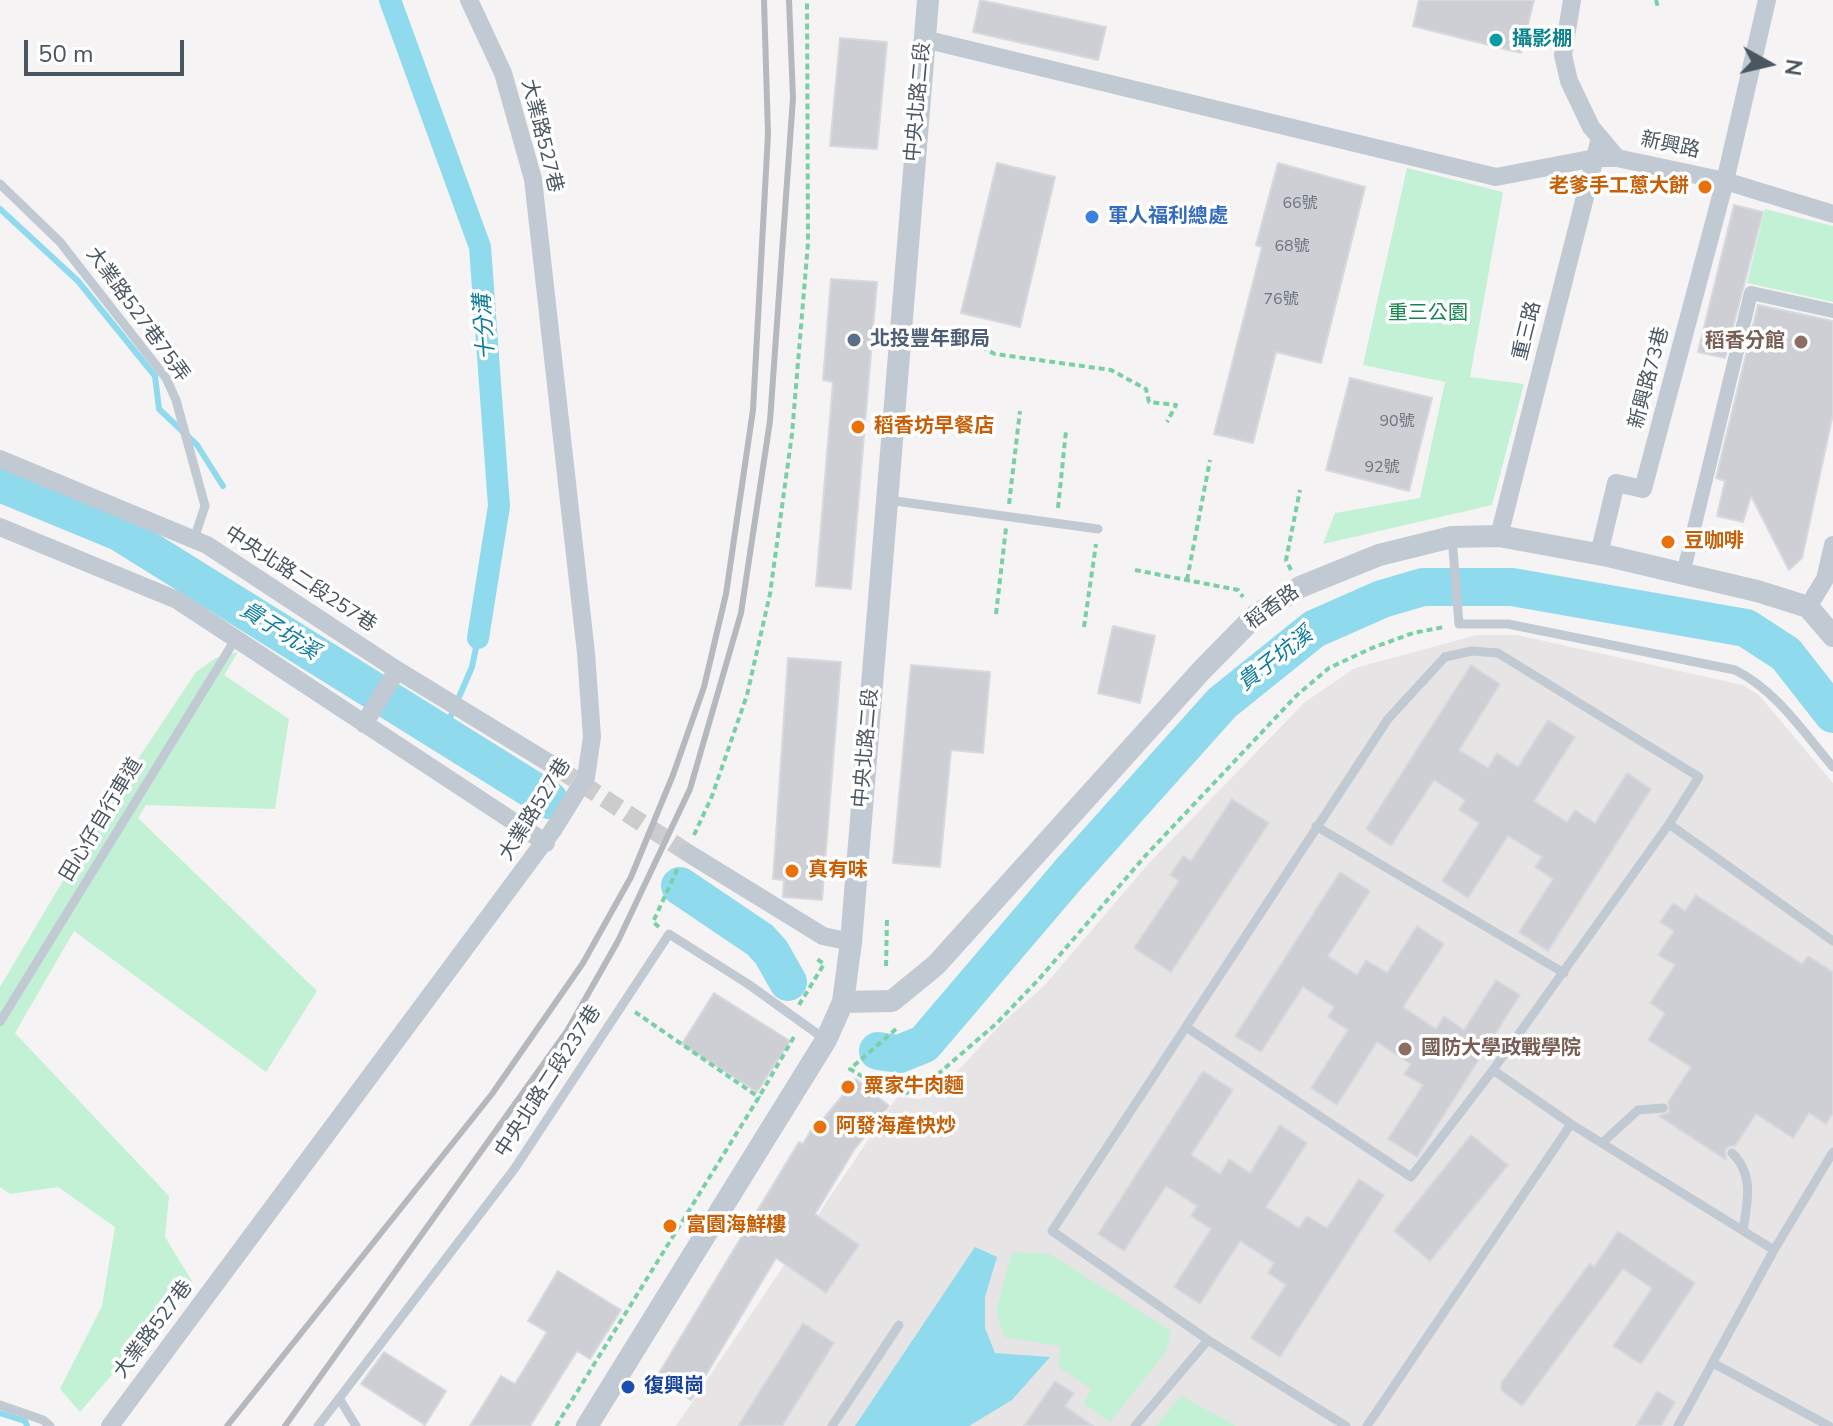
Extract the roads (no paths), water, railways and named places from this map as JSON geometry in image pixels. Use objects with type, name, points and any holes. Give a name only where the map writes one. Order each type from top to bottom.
[{"type":"street","name":"大業路527巷","points":[[110,1426],[550,837],[586,777],[592,737],[586,653],[533,179],[503,73],[469,0]]},
{"type":"street","name":"中央北路二段","points":[[587,1426],[826,1040],[843,1002],[851,942],[928,0]]},
{"type":"street","name":"新興路","points":[[1572,0],[1563,55],[1569,81],[1580,107],[1617,158],[1725,181],[1833,214]]},
{"type":"street","points":[[1725,181],[1767,0]]},
{"type":"street","points":[[924,39],[1483,175],[1496,177],[1595,158],[1617,158]]},
{"type":"street","name":"重三路","points":[[1499,536],[1600,138]]},
{"type":"street","name":"新興路73巷","points":[[1599,554],[1616,483],[1643,489],[1725,181]]},
{"type":"street","points":[[1683,574],[1751,293],[1833,311]]},
{"type":"street","name":"中央北路二段257巷","points":[[0,459],[194,539],[397,670],[559,769]]},
{"type":"street","points":[[0,527],[177,600],[364,724],[550,837]]},
{"type":"street","name":"稻香路","points":[[843,1002],[892,1001],[936,965],[1201,671],[1256,615],[1300,587],[1379,555],[1452,537],[1499,536],[1599,554],[1757,591],[1808,607]]},
{"type":"street","points":[[1833,545],[1829,580],[1808,607],[1833,636]]},
{"type":"street","points":[[364,724],[397,670]]},
{"type":"street","points":[[686,852],[823,936],[851,942]]},
{"type":"lane","name":"大業路527巷75弄","points":[[0,184],[60,242],[166,378],[176,400],[205,506],[194,539]]},
{"type":"lane","points":[[888,500],[1098,529]]},
{"type":"lane","points":[[1452,537],[1459,624],[1508,624],[1735,670],[1754,679],[1770,694],[1833,767]]},
{"type":"lane","name":"田心仔自行車道","points":[[0,1022],[236,638]]},
{"type":"lane","points":[[1186,1027],[1411,1177],[1564,973],[1699,777],[1498,653],[1472,651],[1445,657],[1388,719],[1052,1231],[1208,1340],[1346,1426]]},
{"type":"lane","points":[[1669,824],[1833,941]]},
{"type":"lane","points":[[1316,826],[1564,973]]},
{"type":"lane","name":"中央北路二段237巷","points":[[318,1426],[515,1168],[669,934],[826,1040]]},
{"type":"lane","points":[[1493,1070],[1571,1124],[1774,1250]]},
{"type":"lane","points":[[1602,1143],[1638,1110],[1663,1108]]},
{"type":"lane","points":[[1367,1426],[1571,1124]]},
{"type":"lane","points":[[1678,1426],[1774,1250],[1833,1152]]},
{"type":"lane","points":[[1732,1153],[1741,1161],[1749,1186],[1743,1231]]},
{"type":"lane","points":[[832,1426],[899,1325]]},
{"type":"lane","points":[[1135,1426],[1208,1340]]},
{"type":"lane","points":[[1713,1363],[1829,1426]]},
{"type":"lane","points":[[339,1398],[356,1426]]},
{"type":"lane","points":[[0,1405],[43,1420],[50,1426]]},
{"type":"water","points":[[975,1247],[997,1257],[985,1297],[985,1328],[995,1353],[1050,1357],[1012,1400],[969,1426],[855,1426]]},
{"type":"waterway","name":"十分溝","points":[[390,0],[480,247],[499,506],[478,638]]},
{"type":"waterway","points":[[0,209],[78,281],[155,376],[159,409],[197,445],[223,486]]},
{"type":"waterway","name":"貴子坑溪","points":[[0,483],[119,532],[549,800]]},
{"type":"waterway","points":[[1514,578],[1516,588]]},
{"type":"waterway","name":"貴子坑溪","points":[[878,1051],[899,1054],[924,1044],[1068,875],[1222,703],[1314,629],[1382,599],[1423,587],[1512,587],[1746,628],[1786,654],[1833,714]]},
{"type":"waterway","points":[[443,734],[472,667],[478,638]]},
{"type":"waterway","name":"貴子坑溪","points":[[680,886],[760,940],[771,952],[788,982]]},
{"type":"waterway","points":[[0,1413],[25,1421],[27,1426]]},
{"type":"tunnel","points":[[559,769],[688,853]]},
{"type":"railway","points":[[227,1426],[492,1094],[583,963],[631,877],[673,775],[704,687],[726,594],[753,410],[768,134],[764,0]]},
{"type":"railway","points":[[285,1426],[567,1031],[618,941],[690,789],[741,613],[770,421],[793,98],[789,0]]},
{"type":"place","name":"攝影棚","points":[[1496,40]]},
{"type":"place","name":"老爹手工蔥大餅","points":[[1705,187]]},
{"type":"place","name":"軍人福利總處","points":[[1092,217]]},
{"type":"place","name":"北投豐年郵局","points":[[854,340]]},
{"type":"place","name":"稻香分館","points":[[1801,342]]},
{"type":"place","name":"稻香坊早餐店","points":[[858,427]]},
{"type":"place","name":"豆咖啡","points":[[1668,542]]},
{"type":"place","name":"真有味","points":[[792,871]]},
{"type":"place","name":"國防大學政戰學院","points":[[1405,1049]]},
{"type":"place","name":"粟家牛肉麵","points":[[848,1087]]},
{"type":"place","name":"阿發海產快炒","points":[[820,1127]]},
{"type":"place","name":"富園海鮮樓","points":[[670,1226]]},
{"type":"place","name":"復興崗","points":[[628,1387]]},
{"type":"park label","name":"重三公園","points":[[1428,314]]}]
